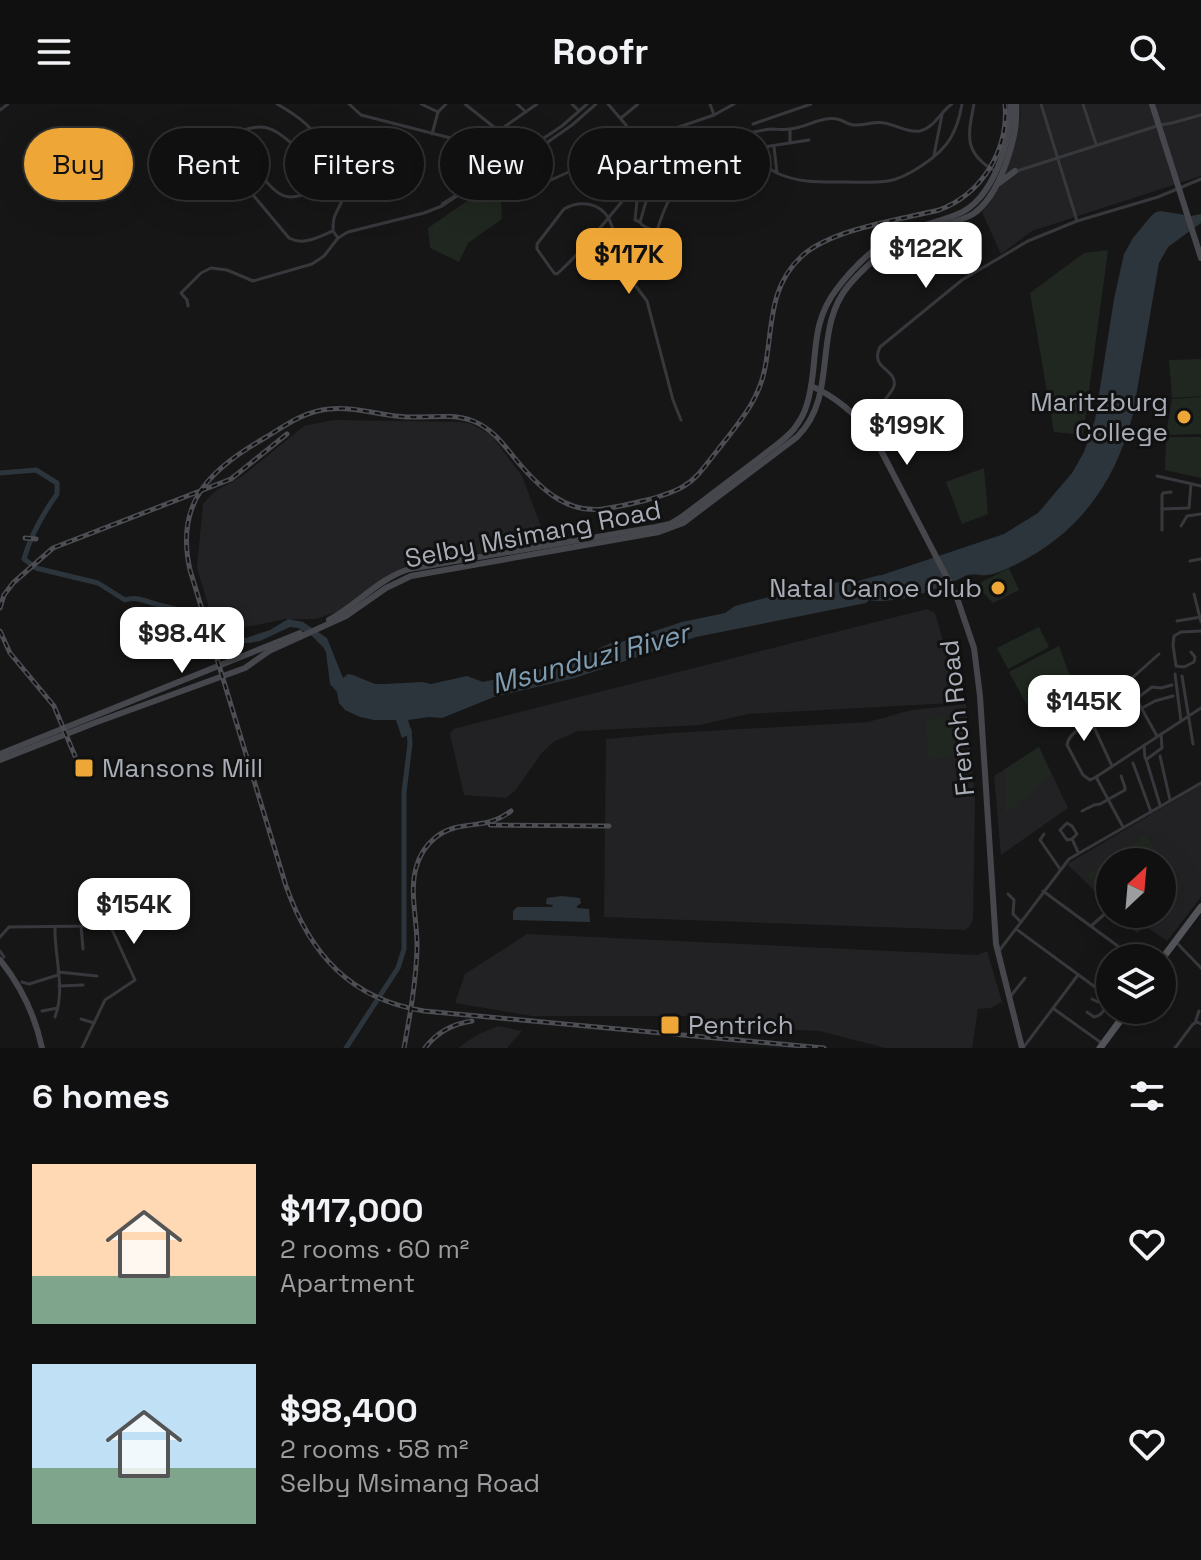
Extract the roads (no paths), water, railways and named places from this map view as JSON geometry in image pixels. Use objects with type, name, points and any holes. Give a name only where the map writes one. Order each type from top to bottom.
[{"type":"main road","points":[[1152,104],[1201,255]]},
{"type":"main road","name":"Selby Msimang Road","points":[[0,760],[346,616],[394,583],[411,576],[672,529],[692,517],[797,437],[808,424],[822,390],[832,314],[850,283],[882,251],[898,241],[965,218],[982,205],[994,187],[1016,105]]},
{"type":"main road","name":"Selby Msimang Road","points":[[321,626],[391,576],[409,569],[670,524],[683,516],[790,433],[803,414],[811,386],[817,327],[837,288],[876,249],[893,237],[957,215],[975,203],[1005,164],[1016,130],[1016,105]]},
{"type":"main road","points":[[994,187],[1014,172],[1005,164]]},
{"type":"main road","name":"French Road","points":[[811,386],[822,390],[863,423],[879,445],[933,547],[969,628],[979,685],[995,936],[1023,1048]]},
{"type":"main road","points":[[817,407],[824,402],[836,401]]},
{"type":"main road","points":[[356,593],[367,595]]},
{"type":"main road","points":[[348,608],[364,604]]},
{"type":"main road","name":"Selby Msimang Road","points":[[0,754],[245,668],[302,634]]},
{"type":"main road","points":[[1176,942],[1201,909]]},
{"type":"main road","points":[[1,961],[28,1010],[41,1048]]},
{"type":"main road","points":[[1100,1046],[1116,1024]]},
{"type":"street","points":[[0,110],[8,104]]},
{"type":"street","points":[[277,104],[312,128]]},
{"type":"street","points":[[349,104],[361,115],[440,136]]},
{"type":"street","points":[[421,104],[438,112]]},
{"type":"street","points":[[432,134],[438,112],[446,104]]},
{"type":"street","points":[[465,104],[495,128]]},
{"type":"street","points":[[517,104],[526,112]]},
{"type":"street","points":[[503,128],[537,104]]},
{"type":"street","points":[[572,104],[579,111]]},
{"type":"street","points":[[553,132],[587,104]]},
{"type":"street","points":[[553,138],[596,104]]},
{"type":"street","points":[[608,104],[627,128]]},
{"type":"street","points":[[621,118],[638,104]]},
{"type":"street","points":[[710,104],[714,115]]},
{"type":"street","points":[[676,128],[714,115],[734,104]]},
{"type":"street","points":[[790,104],[792,110]]},
{"type":"street","points":[[753,124],[811,104]]},
{"type":"street","points":[[770,130],[833,119],[853,125],[884,123],[920,131],[952,104]]},
{"type":"street","points":[[770,169],[786,178],[828,182],[890,180],[909,174],[947,143],[962,104]]},
{"type":"street","points":[[972,104],[971,146],[978,159],[998,172],[1014,172],[1096,144],[1201,115]]},
{"type":"street","points":[[1041,104],[1077,221]]},
{"type":"street","points":[[1083,104],[1096,144]]},
{"type":"street","points":[[934,155],[942,113]]},
{"type":"street","points":[[790,129],[790,143]]},
{"type":"street","points":[[770,147],[809,140]]},
{"type":"street","points":[[774,147],[777,173]]},
{"type":"street","points":[[863,423],[894,385],[893,378],[876,357],[881,345],[972,273],[1033,238],[1077,221],[1158,197],[1201,179]]},
{"type":"street","points":[[269,183],[285,196]]},
{"type":"street","points":[[258,200],[292,240],[305,242],[333,231]]},
{"type":"street","points":[[338,238],[333,231],[334,218],[343,200]]},
{"type":"street","points":[[188,306],[181,293],[201,273],[211,268],[253,281],[312,264],[348,232],[424,213],[452,200]]},
{"type":"street","points":[[624,200],[608,218],[577,255],[557,274],[536,248],[567,207],[589,204],[608,218],[626,276],[647,301],[681,420]]},
{"type":"street","points":[[637,200],[636,221],[652,230],[645,259],[647,263]]},
{"type":"street","points":[[640,222],[646,200]]},
{"type":"street","points":[[634,284],[647,263],[669,200]]},
{"type":"street","points":[[1157,476],[1201,486]]},
{"type":"street","points":[[1162,509],[1189,508],[1191,484]]},
{"type":"street","points":[[1162,530],[1163,493],[1171,492]]},
{"type":"street","points":[[1181,526],[1187,516],[1201,514]]},
{"type":"street","points":[[1190,561],[1201,559]]},
{"type":"street","points":[[1177,621],[1201,619],[1194,594]]},
{"type":"street","points":[[1191,652],[1194,662],[1184,667],[1176,666],[1174,636],[1181,632],[1201,631]]},
{"type":"street","points":[[1146,759],[1162,748],[1159,735],[1136,699],[1129,680],[1159,654]]},
{"type":"street","points":[[1175,674],[1181,721]]},
{"type":"street","points":[[1182,676],[1193,744]]},
{"type":"street","points":[[1136,699],[1152,687],[1172,685]]},
{"type":"street","points":[[1142,708],[1173,696]]},
{"type":"street","points":[[1112,766],[1093,725],[1086,725],[1070,737],[1067,745],[1083,775],[1090,780],[1096,777],[1201,708]]},
{"type":"street","points":[[1144,745],[1161,806]]},
{"type":"street","points":[[1160,756],[1170,800]]},
{"type":"street","points":[[1133,763],[1151,812]]},
{"type":"street","points":[[1082,811],[1125,788],[1121,776]]},
{"type":"street","points":[[1096,777],[1123,827]]},
{"type":"street","points":[[998,953],[1066,861],[1201,783]]},
{"type":"street","points":[[1067,823],[1077,835],[1072,839],[1067,840],[1060,830],[1067,823]]},
{"type":"street","points":[[1044,834],[1040,840],[1060,869]]},
{"type":"street","points":[[1072,839],[1079,853]]},
{"type":"street","points":[[1043,891],[1115,944]]},
{"type":"street","points":[[1008,894],[1014,900],[1013,914],[1021,922]]},
{"type":"street","points":[[1091,926],[1096,922]]},
{"type":"street","points":[[0,937],[9,927],[109,923],[135,980],[107,998],[82,1048]]},
{"type":"street","points":[[81,926],[83,949]]},
{"type":"street","points":[[55,927],[61,999],[55,1017]]},
{"type":"street","points":[[1016,929],[1096,989]]},
{"type":"street","points":[[995,936],[1000,941],[1008,939]]},
{"type":"street","points":[[1176,942],[1201,968]]},
{"type":"street","points":[[0,951],[1,961]]},
{"type":"street","points":[[22,982],[29,984],[58,974],[97,976]]},
{"type":"street","points":[[1023,1048],[1078,975]]},
{"type":"street","points":[[1009,998],[1025,978]]},
{"type":"street","points":[[59,986],[83,985]]},
{"type":"street","points":[[1092,999],[1096,1001]]},
{"type":"street","points":[[42,1011],[59,1008]]},
{"type":"street","points":[[1054,1009],[1100,1046]]},
{"type":"street","points":[[1175,1048],[1195,1023],[1199,1011]]},
{"type":"street","points":[[1087,1012],[1096,1017]]},
{"type":"street","points":[[81,1019],[94,1023]]},
{"type":"street","points":[[1195,1023],[1201,1024]]},
{"type":"water","points":[[1161,211],[1191,216],[1201,214],[1201,223],[1168,247],[1159,263],[1133,414],[1115,465],[1088,508],[1071,526],[1029,558],[1004,570],[989,575],[972,574],[904,598],[869,600],[696,637],[575,678],[494,697],[442,718],[408,720],[412,733],[402,738],[396,720],[374,720],[345,710],[330,684],[326,652],[312,636],[290,627],[260,641],[246,643],[246,638],[270,630],[288,619],[303,622],[327,638],[343,678],[348,674],[375,684],[431,684],[467,676],[483,682],[567,663],[611,643],[725,613],[735,606],[782,594],[803,597],[830,588],[834,583],[882,575],[1004,534],[1038,513],[1072,473],[1084,452],[1095,420],[1124,254],[1151,216]]},
{"type":"water","points":[[547,898],[580,898],[577,908],[589,909],[590,922],[513,920],[513,911],[517,907],[552,907],[546,904]]},
{"type":"waterway","name":"Msunduzi River","points":[[0,473],[36,470],[57,483],[57,494],[38,525],[24,559],[36,568],[98,583],[125,600],[137,599],[175,609],[222,634],[252,640]]},
{"type":"waterway","points":[[346,1048],[398,968],[404,949],[404,792],[409,730]]},
{"type":"railway","points":[[824,1048],[424,1011],[375,996],[336,970],[307,933],[286,886],[190,570],[188,524],[202,488],[230,460],[297,419],[329,409],[407,417],[457,417],[473,421],[498,438],[544,489],[577,507],[612,508],[676,490],[702,470],[739,422],[758,391],[765,368],[777,294],[791,268],[802,256],[830,239],[939,210],[968,193],[980,182],[997,154],[1005,121],[1005,104]]},
{"type":"railway","points":[[0,608],[4,595],[13,583],[53,548],[231,479],[287,434]]},
{"type":"railway","points":[[25,538],[36,539]]},
{"type":"railway","points":[[0,631],[10,653],[54,706],[75,756]]},
{"type":"railway","points":[[404,1048],[416,961],[413,888],[419,859],[429,844],[445,831],[491,821],[511,811]]},
{"type":"railway","points":[[490,825],[609,826]]},
{"type":"railway","points":[[425,1048],[446,1030],[472,1021]]},
{"type":"place","name":"Maritzburg College","points":[[1184,417]]},
{"type":"place","name":"Natal Canoe Club","points":[[998,588]]},
{"type":"place","name":"Mansons Mill","points":[[84,768]]},
{"type":"place","name":"Pentrich","points":[[670,1025]]}]
